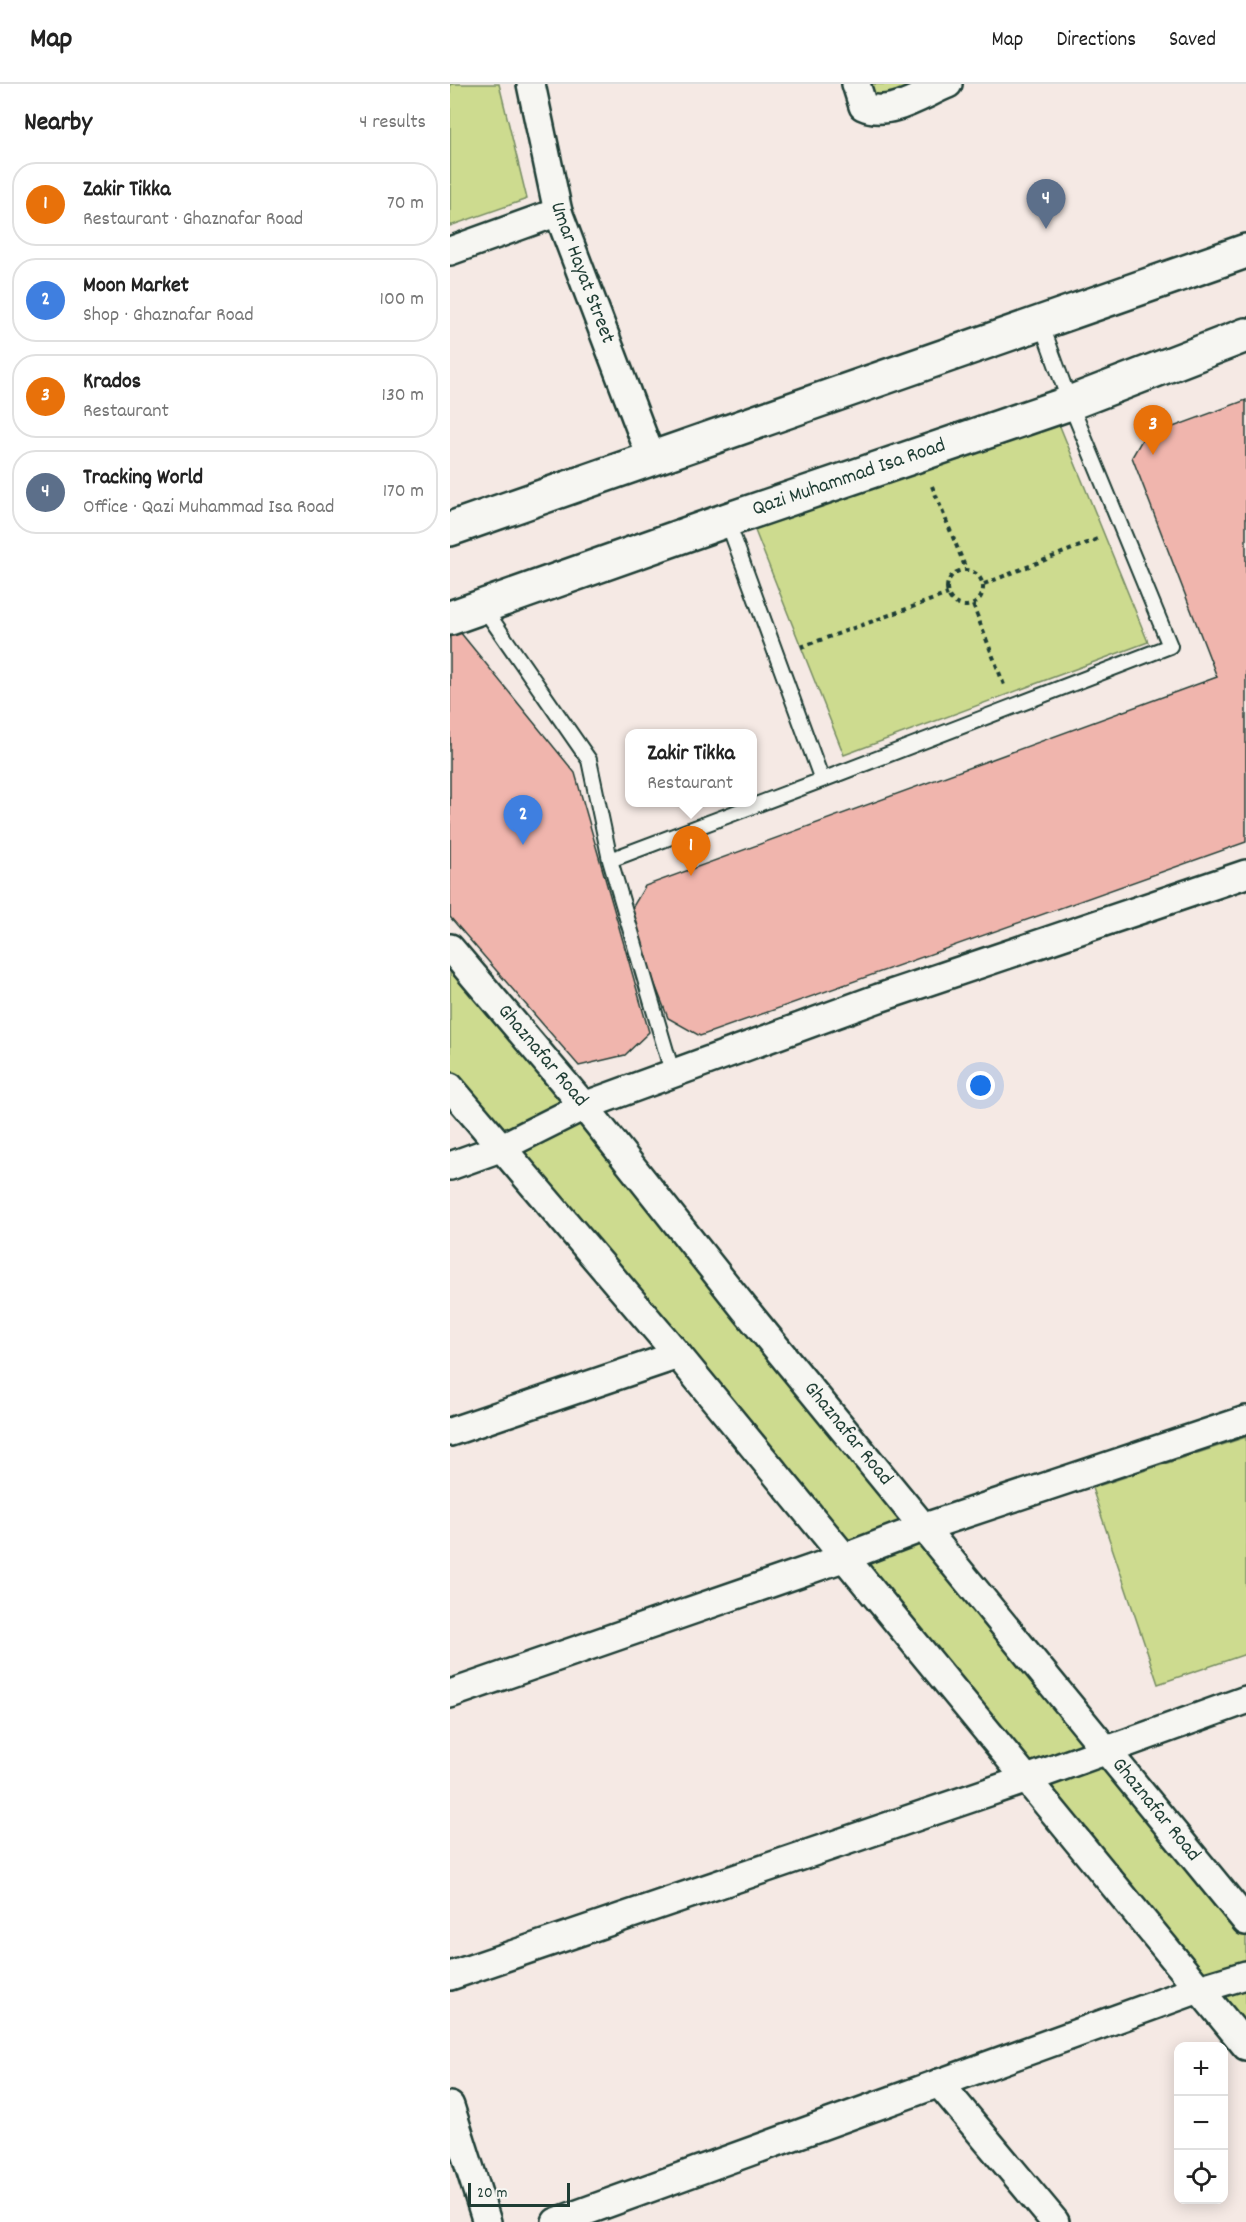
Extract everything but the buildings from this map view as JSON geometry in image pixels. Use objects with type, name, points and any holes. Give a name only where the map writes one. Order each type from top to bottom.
[{"type":"street","name":"Umar Hayat Street","points":[[531,84],[558,212],[651,457]]},
{"type":"street","points":[[856,84],[863,106],[874,111],[886,110],[948,84]]},
{"type":"street","points":[[450,251],[558,212]]},
{"type":"street","points":[[450,529],[1246,251]]},
{"type":"street","name":"Qazi Muhammad Isa Road","points":[[450,618],[727,520],[1070,403],[1246,335]]},
{"type":"street","points":[[450,1166],[500,1148],[584,1106],[879,998],[1246,874]]},
{"type":"street","name":"Ghaznafar Road","points":[[450,948],[584,1106],[922,1528],[1246,1922]]},
{"type":"street","points":[[450,1087],[678,1355],[1246,2046]]},
{"type":"street","points":[[450,1432],[678,1355]]},
{"type":"street","points":[[450,1694],[843,1558],[922,1528],[1246,1420]]},
{"type":"street","points":[[450,1976],[1027,1779],[1246,1700]]},
{"type":"street","points":[[556,2222],[1199,1989],[1246,1975]]},
{"type":"street","points":[[939,2083],[1055,2222]]},
{"type":"street","points":[[450,2106],[487,2222]]},
{"type":"lane","points":[[757,805],[1170,646],[1070,403],[1041,322]]},
{"type":"lane","points":[[727,520],[822,780]]},
{"type":"lane","points":[[482,606],[590,760],[610,860],[673,1075]]},
{"type":"lane","points":[[610,860],[750,807]]},
{"type":"path","points":[[928,477],[966,569],[977,574],[984,584],[982,597],[973,605],[961,606],[948,594]]},
{"type":"path","points":[[984,584],[1105,536]]},
{"type":"path","points":[[948,594],[950,577],[966,569]]},
{"type":"path","points":[[801,647],[948,594]]},
{"type":"path","points":[[973,605],[1007,694]]},
{"type":"green space","points":[[450,84],[499,84],[527,199],[450,226]]},
{"type":"green space","points":[[856,84],[948,84],[886,110]]},
{"type":"green space","points":[[1057,419],[1148,642],[844,755],[754,528]]},
{"type":"green space","points":[[450,969],[1246,1930],[1246,2046],[450,1072]]},
{"type":"green space","points":[[1246,1437],[1246,1654],[1158,1684],[1092,1488]]},
{"type":"place","name":"Tracking World","points":[[1046,229]]},
{"type":"place","name":"Krados","points":[[1153,455]]},
{"type":"place","name":"Moon Market","points":[[523,845]]},
{"type":"place","name":"Zakir Tikka","points":[[691,876]]}]
